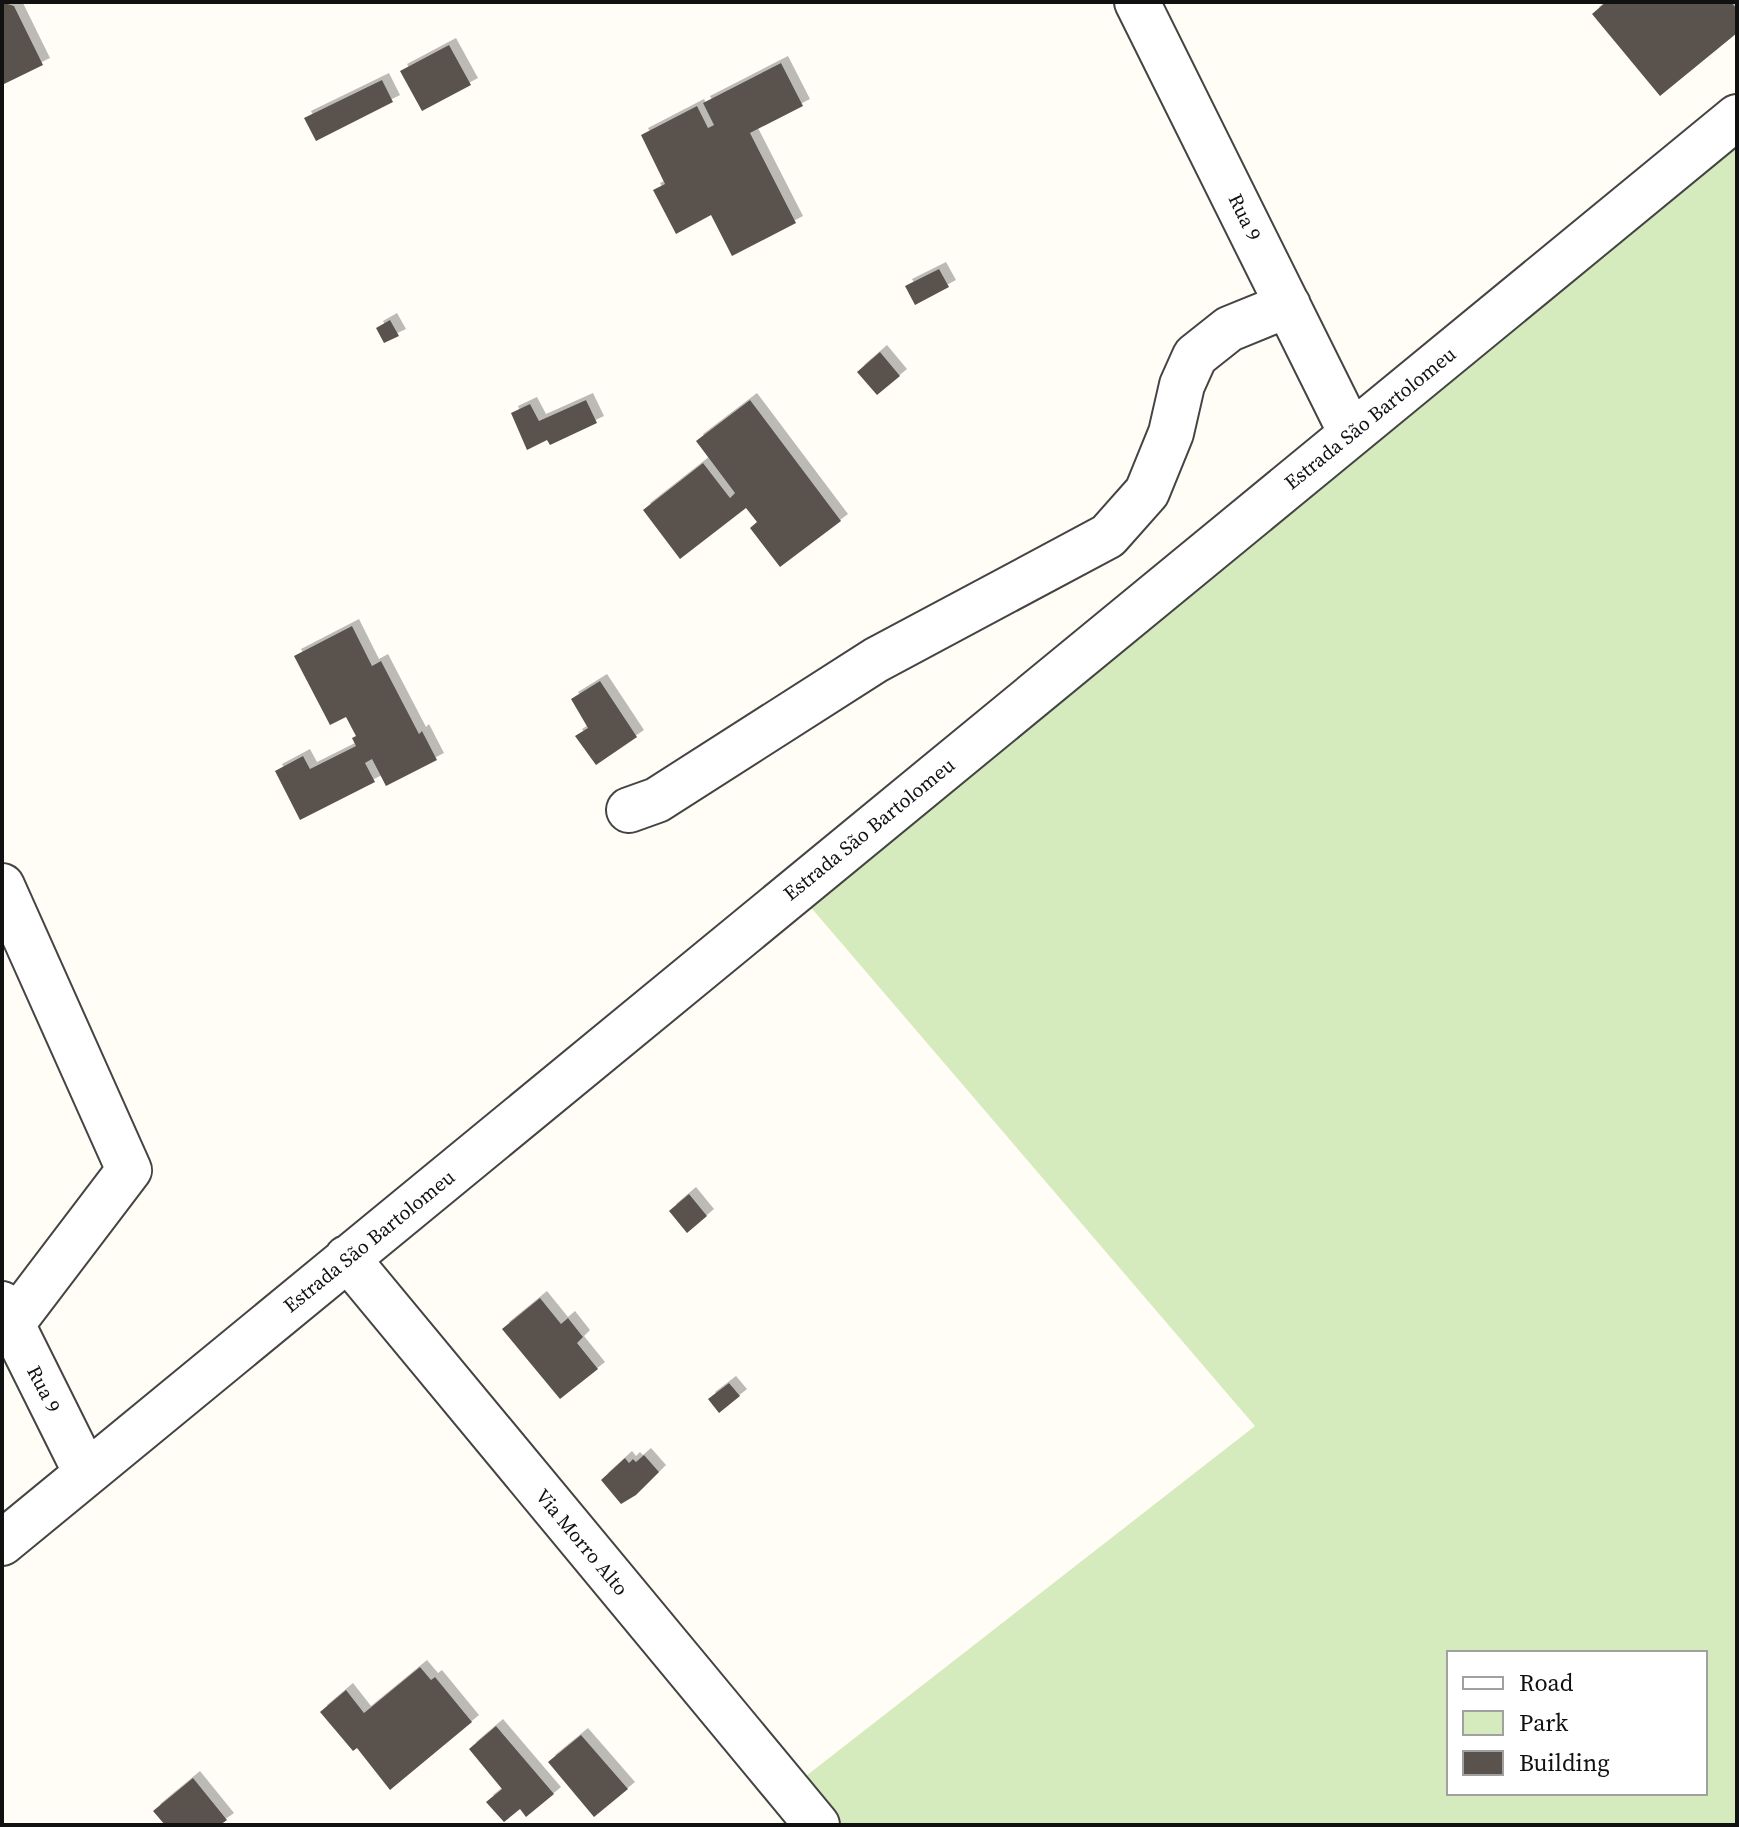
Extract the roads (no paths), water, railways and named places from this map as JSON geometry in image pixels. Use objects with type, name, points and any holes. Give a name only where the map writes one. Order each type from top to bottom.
[{"type":"street","name":"Rua 9","points":[[1137,2],[1351,433]]},
{"type":"street","name":"Estrada São Bartolomeu","points":[[2,1543],[1737,117]]},
{"type":"street","points":[[629,810],[657,800],[876,660],[1108,536],[1147,492],[1171,433],[1182,385],[1195,356],[1229,329],[1288,305]]},
{"type":"street","points":[[2,886],[129,1170],[7,1314]]},
{"type":"street","name":"Via Morro Alto","points":[[347,1258],[817,1825]]},
{"type":"street","name":"Rua 9","points":[[7,1314],[86,1473]]}]
